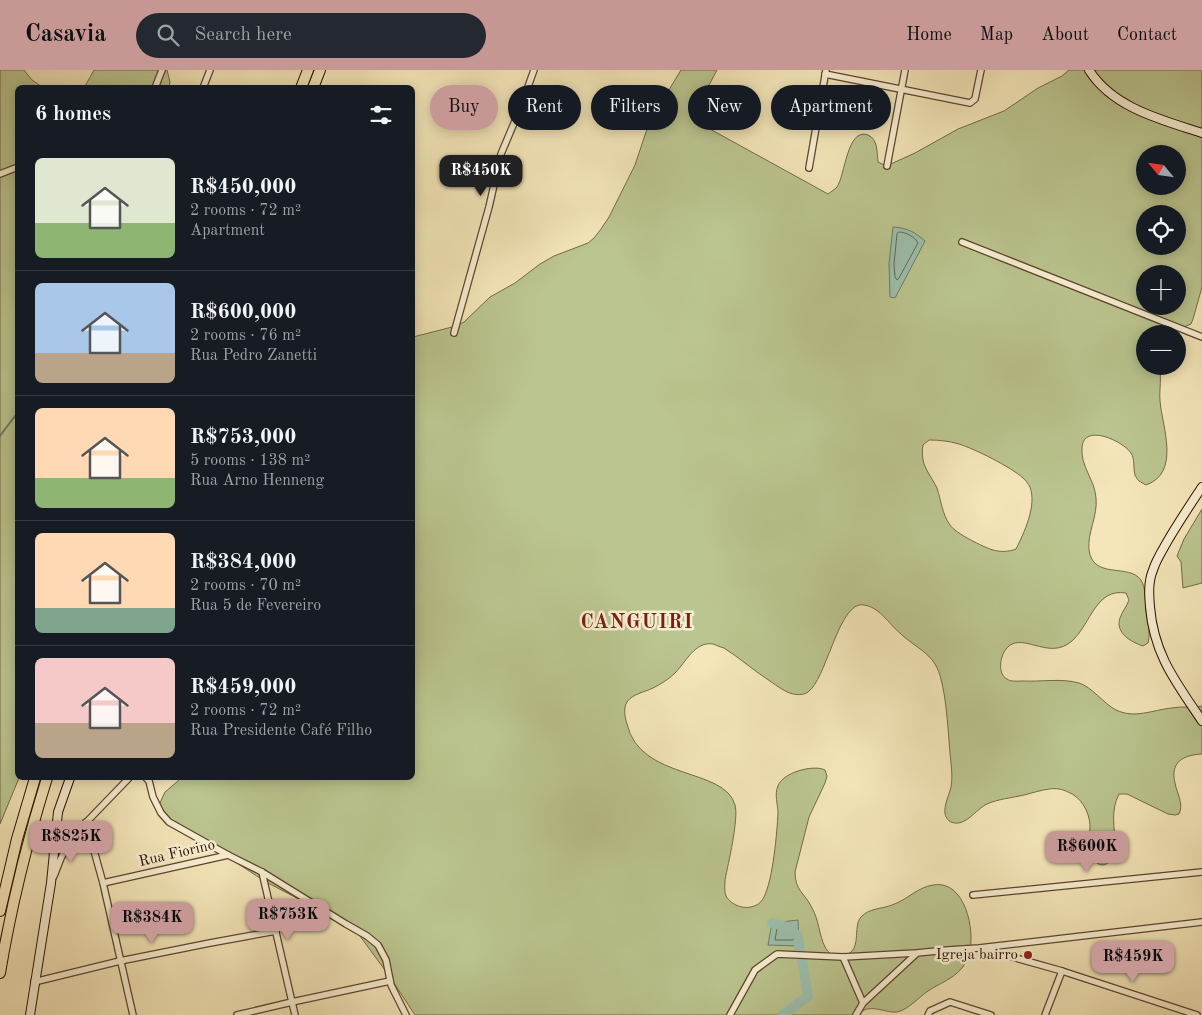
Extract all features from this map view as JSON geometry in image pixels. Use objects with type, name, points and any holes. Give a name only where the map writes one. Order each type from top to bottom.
[{"type":"highway","points":[[302,85],[308,70]]},
{"type":"highway","points":[[314,85],[320,70]]},
{"type":"highway","points":[[0,911],[17,839],[35,780]]},
{"type":"highway","points":[[0,973],[7,931],[21,871],[46,780]]},
{"type":"street","points":[[156,85],[162,70]]},
{"type":"street","points":[[204,85],[210,70]]},
{"type":"street","points":[[454,333],[502,154],[534,70]]},
{"type":"street","points":[[887,166],[905,70]]},
{"type":"street","points":[[809,168],[825,72],[901,90],[970,103],[975,99],[981,70]]},
{"type":"street","points":[[1089,70],[1095,80],[1120,101],[1151,116],[1202,133]]},
{"type":"street","points":[[0,174],[15,168]]},
{"type":"street","points":[[962,242],[1202,337]]},
{"type":"street","points":[[1202,487],[1178,524],[1153,569],[1149,583],[1149,597],[1150,618],[1157,646],[1169,671],[1202,721]]},
{"type":"street","points":[[30,1015],[51,882],[58,812],[69,780]]},
{"type":"street","points":[[51,882],[61,858],[74,835],[127,780]]},
{"type":"street","points":[[148,780],[160,813],[169,822],[262,872],[367,936],[378,945],[386,960],[391,985],[406,1015]]},
{"type":"street","points":[[86,822],[103,884],[132,1015]]},
{"type":"street","points":[[57,828],[74,835]]},
{"type":"street","name":"Rua Fiorino","points":[[103,884],[228,855]]},
{"type":"street","points":[[262,872],[295,1015]]},
{"type":"street","points":[[973,895],[1202,872]]},
{"type":"street","points":[[730,1015],[755,970],[777,954],[843,957],[916,954],[1202,922]]},
{"type":"street","points":[[34,982],[120,961],[276,931]]},
{"type":"street","points":[[979,948],[1062,971],[1197,1015]]},
{"type":"street","points":[[856,1015],[863,1003],[916,954]]},
{"type":"street","points":[[843,957],[863,1003]]},
{"type":"street","points":[[1045,1015],[1062,971]]},
{"type":"street","points":[[237,1015],[390,981]]},
{"type":"street","points":[[928,1015],[930,1011],[950,1002],[991,1015]]},
{"type":"green space","points":[[0,70],[24,70],[39,85],[15,85],[15,780],[18,780],[0,824]]},
{"type":"green space","points":[[94,70],[167,70],[170,82],[169,85],[86,85]]},
{"type":"green space","points":[[681,70],[717,70],[709,85],[688,85],[688,130],[712,130],[828,194],[837,187],[851,145],[855,138],[861,134],[868,135],[874,140],[878,162],[884,165],[915,153],[958,129],[1004,111],[1069,70],[1202,70],[1202,287],[1191,324],[1186,326],[1136,325],[1136,375],[1160,375],[1160,401],[1167,448],[1163,470],[1157,479],[1146,485],[1139,481],[1135,475],[1132,455],[1127,448],[1104,436],[1096,435],[1089,436],[1084,440],[1082,447],[1083,460],[1096,498],[1089,544],[1092,559],[1097,565],[1104,568],[1128,572],[1141,580],[1144,587],[1149,630],[1148,643],[1143,646],[1138,644],[1122,632],[1119,623],[1120,618],[1129,600],[1126,593],[1116,593],[1101,601],[1073,640],[1063,646],[1054,648],[1026,643],[1010,645],[1004,652],[1001,667],[1002,674],[1010,681],[1058,680],[1079,683],[1111,707],[1123,713],[1137,714],[1176,707],[1202,706],[1202,754],[1184,758],[1176,765],[1174,770],[1180,803],[1179,814],[1168,814],[1127,794],[1119,794],[1114,813],[1115,846],[1113,857],[1103,865],[1095,861],[1091,855],[1089,843],[1090,825],[1086,810],[1077,797],[1061,789],[1046,789],[996,801],[983,806],[966,820],[956,823],[950,821],[946,817],[945,810],[951,787],[952,770],[946,707],[939,672],[928,655],[905,638],[877,611],[864,605],[859,605],[851,610],[844,619],[820,674],[814,685],[805,694],[795,694],[784,690],[724,648],[707,644],[691,653],[668,679],[632,697],[626,704],[627,724],[635,742],[648,755],[664,765],[716,784],[728,793],[735,805],[736,820],[725,880],[726,896],[734,904],[751,907],[761,902],[764,897],[770,879],[774,856],[777,832],[778,813],[776,796],[778,786],[785,777],[798,771],[813,768],[825,770],[827,776],[809,817],[795,878],[814,913],[823,942],[830,953],[840,956],[850,953],[855,944],[858,921],[864,914],[897,903],[928,886],[944,885],[953,890],[966,909],[969,920],[971,944],[969,956],[955,975],[928,991],[901,1011],[892,1012],[867,1009],[858,1015],[415,1015],[357,932],[337,919],[266,882],[173,825],[161,813],[160,803],[165,792],[179,780],[415,780],[415,336],[456,326],[464,322],[490,297],[515,283],[540,264],[554,256],[588,243],[594,238],[609,217],[635,165],[647,130],[678,130],[678,85],[672,85]],"holes":[[[929,440],[966,446],[1002,464],[1025,480],[1030,487],[1032,494],[1031,511],[1016,549],[1010,551],[993,550],[957,532],[950,525],[945,516],[937,488],[924,464],[922,454],[923,445]]]},
{"type":"green space","points":[[1202,509],[1202,583],[1183,588],[1181,562],[1177,556],[1184,539]]},
{"type":"water","points":[[893,227],[911,231],[925,241],[895,298],[890,297],[889,264]]},
{"type":"water","points":[[798,920],[799,946],[768,945],[772,923]]},
{"type":"waterway","points":[[0,436],[15,416]]},
{"type":"waterway","points":[[772,923],[788,927],[798,936],[800,951]]},
{"type":"waterway","points":[[783,1015],[808,996],[802,960]]},
{"type":"place","name":"Igreja bairro","points":[[1028,955]]},
{"type":"district","name":"CANGUIRI","points":[[637,623]]}]
